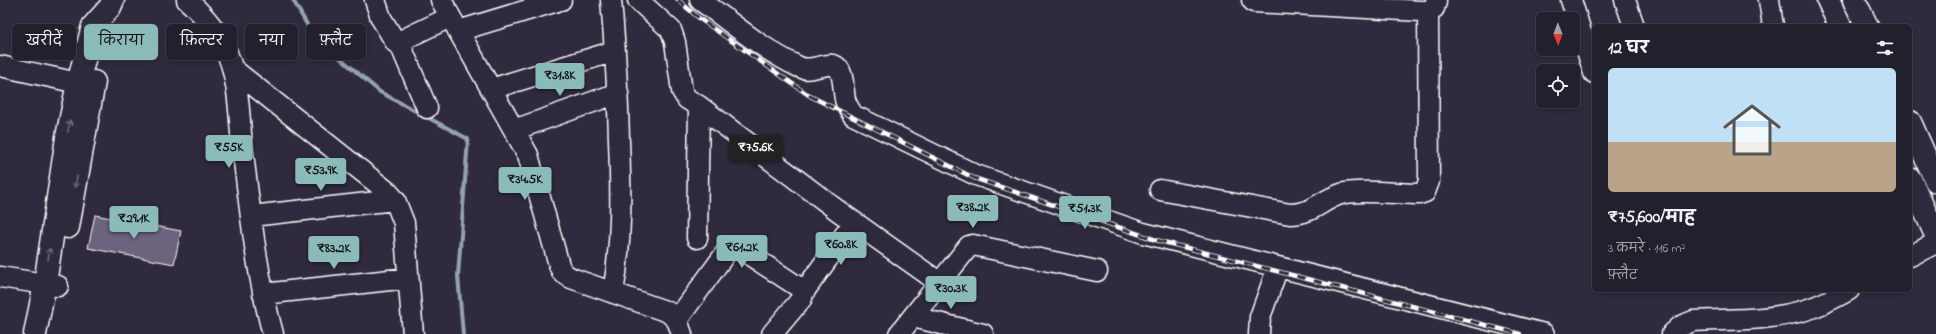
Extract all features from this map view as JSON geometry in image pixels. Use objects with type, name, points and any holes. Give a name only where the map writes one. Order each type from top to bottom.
[{"type":"main road","points":[[1828,0],[1839,24]]},
{"type":"main road","points":[[1856,1],[1866,24]]},
{"type":"main road","points":[[50,334],[52,285],[85,84],[108,30],[111,3]]},
{"type":"main road","points":[[1912,126],[1935,174]]},
{"type":"main road","points":[[1912,183],[1936,236]]},
{"type":"main road","points":[[35,334],[52,285]]},
{"type":"street","points":[[187,0],[199,10],[220,38],[233,69],[251,216],[263,294],[274,334]]},
{"type":"street","points":[[375,0],[381,18],[394,41],[399,42],[450,16],[561,0]]},
{"type":"street","points":[[611,0],[618,93],[622,194],[618,264],[613,293]]},
{"type":"street","points":[[638,0],[671,30],[675,42],[682,91],[687,99],[699,106],[854,222],[940,283]]},
{"type":"street","points":[[700,0],[777,55],[799,67],[812,69],[826,64],[837,67],[840,71],[845,100],[853,115],[976,175],[1143,233],[1544,334]]},
{"type":"street","points":[[1160,190],[1290,214],[1301,214],[1310,211],[1341,194],[1348,192],[1419,194],[1425,192],[1429,181],[1432,6],[1254,2],[1252,0]]},
{"type":"street","points":[[1570,0],[1592,67]]},
{"type":"street","points":[[1626,0],[1633,24]]},
{"type":"street","points":[[1768,0],[1773,24]]},
{"type":"street","points":[[450,16],[528,155],[558,265],[562,272],[571,278],[668,312],[680,327],[728,250],[734,248],[739,248],[800,288],[803,293]]},
{"type":"street","points":[[399,42],[427,108]]},
{"type":"street","points":[[490,89],[615,51]]},
{"type":"street","points":[[0,66],[85,84]]},
{"type":"street","points":[[233,69],[388,192],[395,200],[404,223],[413,334]]},
{"type":"street","points":[[514,130],[618,93]]},
{"type":"street","points":[[697,238],[699,106]]},
{"type":"street","points":[[251,216],[395,200]]},
{"type":"street","points":[[772,334],[802,298],[803,293],[854,222]]},
{"type":"street","points":[[1912,255],[1936,243]]},
{"type":"street","points":[[899,334],[969,246],[973,245],[1097,271]]},
{"type":"street","points":[[1260,334],[1260,317],[1278,267]]},
{"type":"street","points":[[0,277],[52,285]]},
{"type":"street","points":[[263,294],[408,278]]},
{"type":"street","points":[[1672,334],[1681,326],[1693,321],[1779,316],[1800,312],[1823,304],[1845,292]]},
{"type":"street","points":[[913,318],[983,334]]},
{"type":"building","points":[[95,215],[181,231],[174,264],[88,248]]},
{"type":"waterway","points":[[293,0],[313,35],[380,92],[468,139],[458,276],[463,334]]},
{"type":"railway","points":[[678,0],[700,19],[810,96],[974,178],[1156,240],[1520,334]]}]
